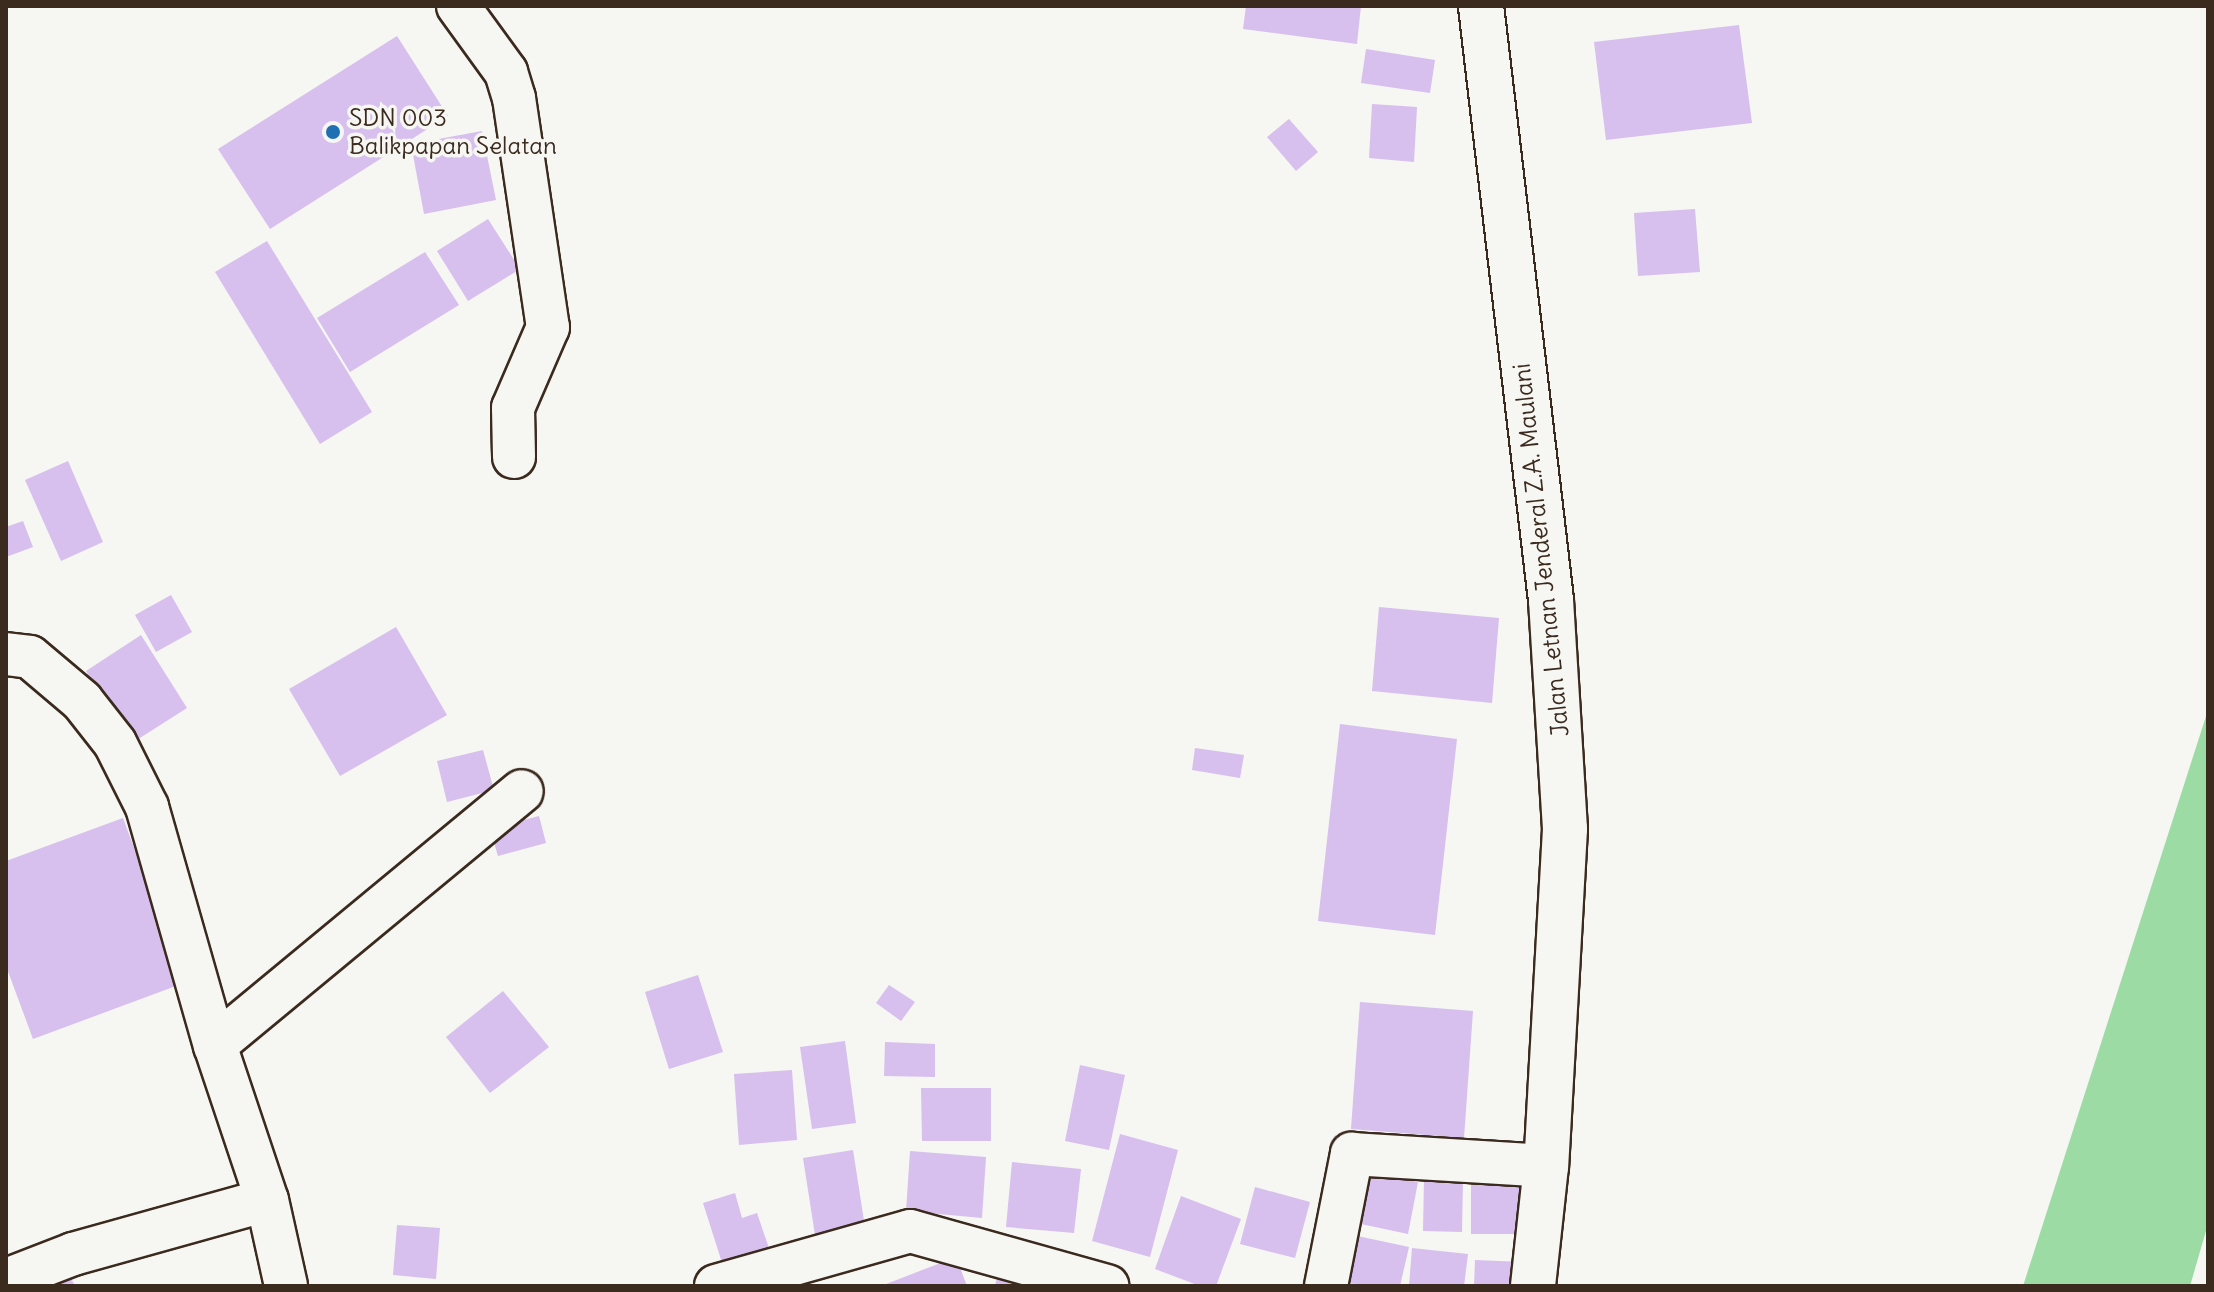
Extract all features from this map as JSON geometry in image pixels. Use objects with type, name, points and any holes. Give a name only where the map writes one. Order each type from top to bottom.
[{"type":"street","points":[[458,6],[506,72],[514,98],[548,327],[513,408],[514,457]]},
{"type":"street","name":"Jalan Letnan Jenderal Z.A. Maulani","points":[[1481,6],[1551,600],[1565,814],[1546,1166],[1533,1286]]},
{"type":"street","points":[[6,654],[30,657],[82,701],[115,743],[147,807],[215,1045],[267,1200],[286,1286]]},
{"type":"street","points":[[215,1045],[522,791]]},
{"type":"street","points":[[1326,1286],[1352,1154],[1546,1166]]},
{"type":"street","points":[[6,1280],[73,1254],[267,1200]]},
{"type":"street","points":[[716,1286],[910,1231],[1107,1286]]},
{"type":"green space","points":[[2208,710],[2208,1224],[2190,1286],[2023,1286]]},
{"type":"building","points":[[1246,6],[1361,6],[1357,44],[1243,29]]},
{"type":"building","points":[[1739,25],[1752,123],[1606,140],[1594,42]]},
{"type":"building","name":"SDN 003 Balikpapan Selatan","points":[[397,36],[448,116],[270,229],[218,149]]},
{"type":"building","points":[[1366,49],[1435,60],[1430,93],[1361,83]]},
{"type":"building","points":[[1372,104],[1417,107],[1414,162],[1369,158]]},
{"type":"building","points":[[1289,119],[1318,152],[1296,171],[1267,137]]},
{"type":"building","points":[[482,131],[496,200],[424,214],[411,144]]},
{"type":"building","points":[[1695,209],[1700,272],[1638,276],[1634,213]]},
{"type":"building","points":[[488,219],[520,269],[468,301],[437,251]]},
{"type":"building","points":[[267,241],[372,412],[320,444],[215,272]]},
{"type":"building","points":[[425,252],[459,305],[350,372],[317,318]]},
{"type":"building","points":[[68,461],[103,542],[61,561],[25,480]]},
{"type":"building","points":[[23,521],[33,547],[6,557],[6,527]]},
{"type":"building","points":[[171,595],[192,632],[156,652],[135,615]]},
{"type":"building","points":[[1379,607],[1499,618],[1492,703],[1372,691]]},
{"type":"building","points":[[396,627],[447,715],[340,776],[289,689]]},
{"type":"building","points":[[141,635],[187,708],[132,743],[86,671]]},
{"type":"building","points":[[1340,724],[1457,739],[1435,935],[1318,921]]},
{"type":"building","points":[[1195,748],[1244,755],[1240,778],[1192,770]]},
{"type":"building","points":[[483,750],[494,790],[447,802],[437,761]]},
{"type":"building","points":[[539,816],[546,843],[498,856],[490,829]]},
{"type":"building","points":[[123,818],[184,983],[33,1039],[6,966],[6,861]]},
{"type":"building","points":[[698,975],[723,1052],[669,1069],[645,992]]},
{"type":"building","points":[[889,985],[915,1002],[901,1021],[876,1003]]},
{"type":"building","points":[[503,991],[549,1047],[490,1093],[446,1037]]},
{"type":"building","points":[[1360,1002],[1473,1011],[1464,1138],[1351,1129]]},
{"type":"building","points":[[845,1041],[856,1123],[812,1129],[800,1047]]},
{"type":"building","points":[[885,1042],[935,1044],[935,1077],[884,1076]]},
{"type":"building","points":[[1080,1065],[1125,1075],[1109,1150],[1065,1141]]},
{"type":"building","points":[[792,1070],[797,1140],[739,1145],[734,1074]]},
{"type":"building","points":[[921,1088],[991,1088],[991,1141],[922,1141]]},
{"type":"building","points":[[1120,1134],[1178,1150],[1150,1257],[1092,1241]]},
{"type":"building","points":[[853,1150],[867,1240],[817,1248],[803,1158]]},
{"type":"building","points":[[910,1151],[986,1157],[982,1218],[906,1211]]},
{"type":"building","points":[[1012,1162],[1081,1169],[1074,1233],[1006,1227]]},
{"type":"building","points":[[1358,1169],[1418,1182],[1408,1234],[1347,1221]]},
{"type":"building","points":[[1424,1178],[1463,1178],[1462,1232],[1423,1231]]},
{"type":"building","points":[[1471,1180],[1519,1181],[1519,1234],[1471,1234]]},
{"type":"building","points":[[1255,1187],[1310,1202],[1295,1258],[1240,1244]]},
{"type":"building","points":[[735,1193],[742,1218],[757,1213],[771,1254],[724,1269],[703,1203]]},
{"type":"building","points":[[1181,1196],[1241,1219],[1216,1286],[1200,1286],[1155,1269]]},
{"type":"building","points":[[397,1225],[440,1228],[436,1279],[393,1275]]},
{"type":"building","points":[[1348,1234],[1409,1247],[1400,1286],[1337,1283]]},
{"type":"building","points":[[1412,1248],[1468,1254],[1464,1286],[1409,1286]]},
{"type":"building","points":[[956,1257],[967,1286],[881,1286]]},
{"type":"building","points":[[1475,1260],[1523,1262],[1522,1286],[1474,1286]]},
{"type":"building","points":[[69,1274],[75,1286],[44,1286]]},
{"type":"building","points":[[997,1277],[1027,1285],[1027,1286],[995,1286]]},
{"type":"place","name":"SDN 003 Balikpapan Selatan","points":[[333,132]]}]
